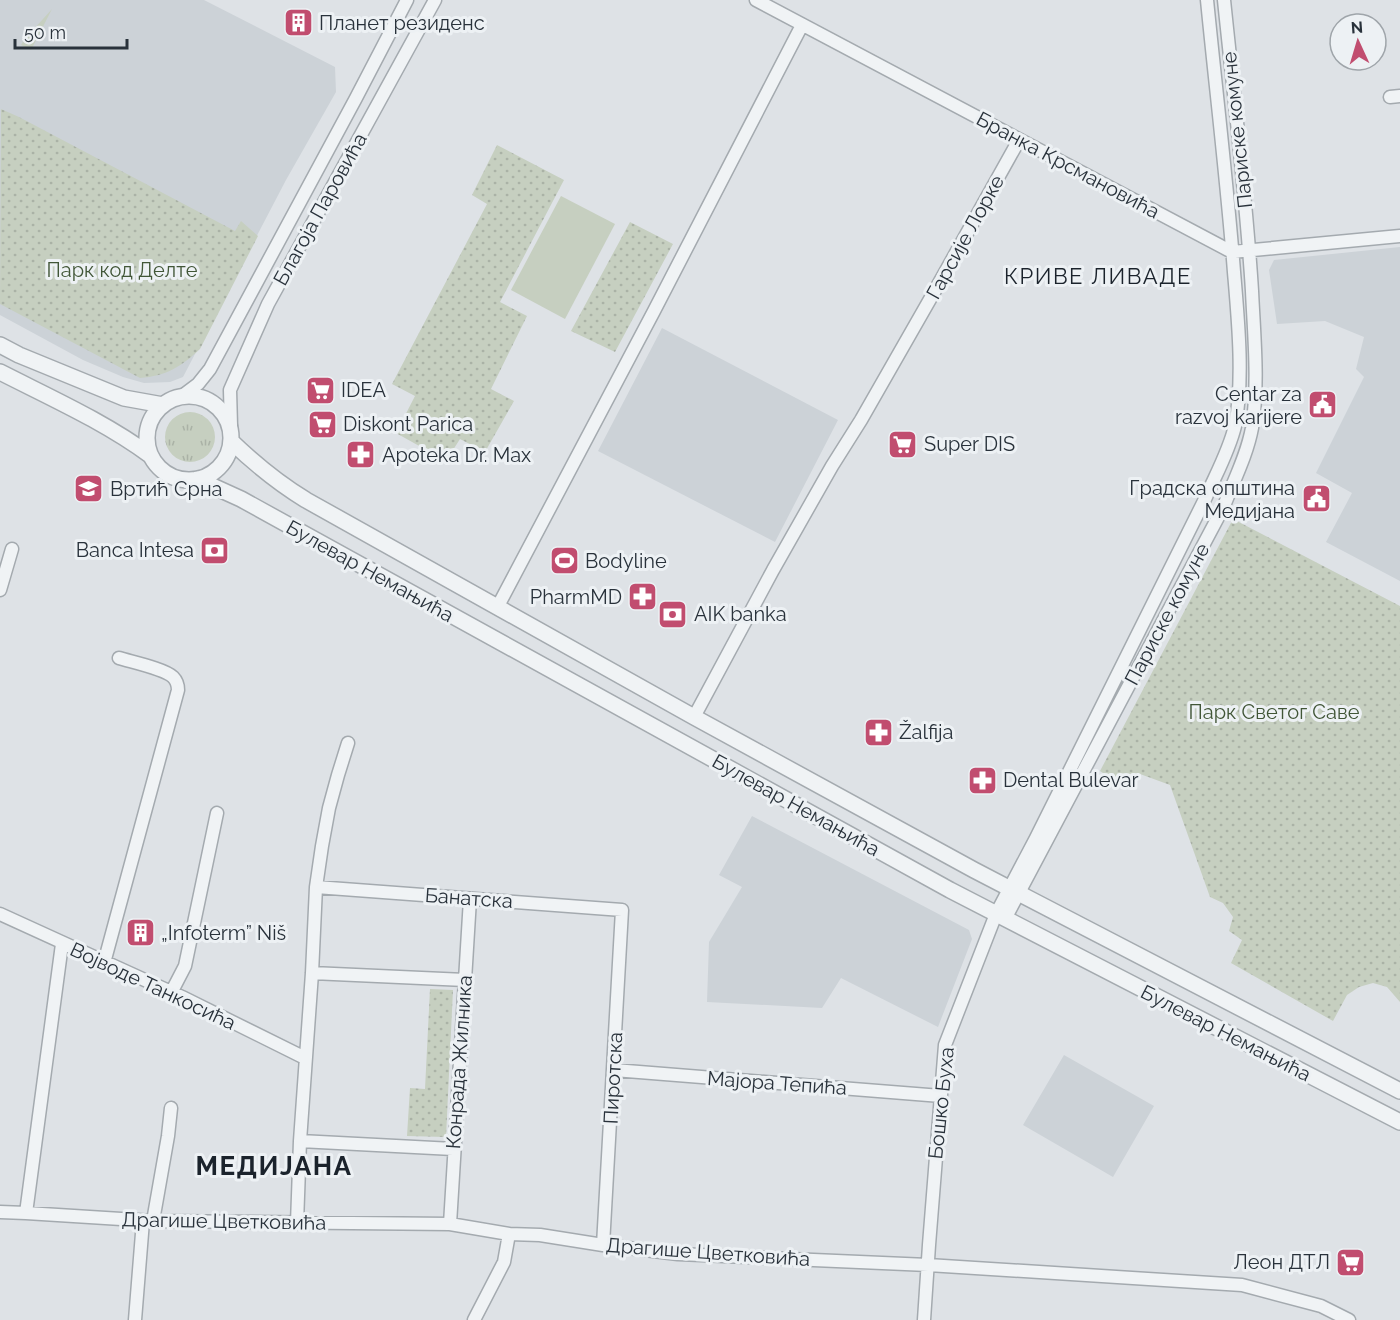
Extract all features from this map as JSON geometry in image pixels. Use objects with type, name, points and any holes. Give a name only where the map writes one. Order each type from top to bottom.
[{"type":"street","name":"Благоја Паровића","points":[[182,396],[198,384],[210,369],[407,0]]},
{"type":"street","name":"Благоја Паровића","points":[[231,426],[230,390],[268,304],[435,0]]},
{"type":"street","name":"Бранка Крсмановића","points":[[756,0],[1232,252]]},
{"type":"street","name":"Париске комуне","points":[[1014,892],[1036,838],[1206,497],[1230,445],[1235,425],[1239,378],[1238,319],[1208,0]]},
{"type":"street","name":"Париске комуне","points":[[1000,917],[1224,506],[1247,450],[1252,430],[1255,386],[1249,250],[1224,0]]},
{"type":"street","points":[[498,606],[802,25]]},
{"type":"street","name":"Гарсије Лорке","points":[[694,717],[773,570],[861,420],[1019,140]]},
{"type":"street","points":[[1232,252],[1400,236]]},
{"type":"street","points":[[0,345],[124,398],[163,405]]},
{"type":"street","points":[[0,372],[127,438],[151,456]]},
{"type":"street","points":[[195,395],[217,405],[231,426],[232,442],[224,462],[216,471],[197,479],[178,479],[170,475],[156,464],[148,445],[147,434],[155,413],[169,400],[182,396],[195,395]]},
{"type":"street","name":"Булевар Немањића","points":[[232,442],[284,488],[694,717],[1014,892],[1400,1091]]},
{"type":"street","name":"Булевар Немањића","points":[[197,479],[251,505],[950,891],[1400,1122]]},
{"type":"street","points":[[0,590],[12,549]]},
{"type":"street","points":[[104,963],[178,690],[176,680],[169,674],[119,657]]},
{"type":"street","points":[[297,1223],[316,887],[329,808],[348,743]]},
{"type":"street","points":[[171,993],[185,966],[217,813]]},
{"type":"street","name":"Банатска","points":[[316,887],[622,910]]},
{"type":"street","name":"Конрада Жилника","points":[[450,1224],[470,899]]},
{"type":"street","name":"Пиротска","points":[[603,1245],[622,910]]},
{"type":"street","name":"Војводе Танкосића","points":[[0,914],[305,1058]]},
{"type":"street","name":"Бошко Буха","points":[[924,1320],[945,1045],[1000,917]]},
{"type":"street","points":[[26,1213],[62,944]]},
{"type":"street","points":[[312,973],[465,980]]},
{"type":"street","name":"Мајора Тепића","points":[[614,1070],[941,1096]]},
{"type":"street","points":[[135,1320],[148,1221],[168,1136],[171,1108]]},
{"type":"street","points":[[300,1141],[453,1149]]},
{"type":"street","name":"Драгише Цветковића","points":[[0,1212],[148,1221],[450,1224],[509,1234],[540,1235],[678,1254],[928,1265],[1242,1285],[1321,1306],[1349,1320]]},
{"type":"street","points":[[474,1320],[504,1262],[509,1234]]},
{"type":"shaded area","points":[[0,0],[204,0],[335,67],[336,92],[286,180],[183,377],[170,382],[144,383],[123,377],[83,360],[0,315]]},
{"type":"shaded area","points":[[1400,247],[1400,581],[1326,542],[1352,493],[1316,473],[1364,377],[1356,369],[1364,337],[1325,321],[1277,324],[1269,270],[1274,260]]},
{"type":"shaded area","points":[[662,328],[838,420],[775,542],[598,451]]},
{"type":"shaded area","points":[[752,816],[969,930],[972,939],[938,1027],[841,978],[822,1008],[707,1002],[709,942],[742,887],[719,875]]},
{"type":"shaded area","points":[[1064,1055],[1154,1106],[1113,1177],[1023,1125]]},
{"type":"green space","points":[[52,9],[31,50],[21,45],[24,40]]},
{"type":"green space","name":"Парк код Делте","points":[[1,109],[235,231],[241,221],[258,236],[200,349],[186,361],[165,373],[140,378],[0,304]]},
{"type":"green space","points":[[497,145],[564,180],[500,302],[527,316],[491,389],[514,401],[485,452],[460,439],[446,461],[396,433],[415,396],[392,384],[487,204],[472,195]]},
{"type":"green space","points":[[561,196],[615,224],[565,319],[511,290]]},
{"type":"green space","points":[[630,222],[673,244],[615,352],[571,331]]},
{"type":"green space","points":[[185,412],[195,412],[208,419],[215,432],[215,442],[208,455],[195,462],[185,462],[176,458],[169,451],[165,442],[165,432],[169,423],[176,416]]},
{"type":"green space","name":"Парк Светог Саве","points":[[1233,519],[1400,606],[1400,1002],[1387,987],[1373,983],[1359,987],[1347,995],[1333,1021],[1231,963],[1242,940],[1229,931],[1233,917],[1223,903],[1210,897],[1170,785],[1140,774],[1121,785],[1100,771]]},
{"type":"green space","points":[[430,989],[453,990],[446,1137],[407,1136],[410,1088],[425,1089]]},
{"type":"place","name":"Планет резиденс","points":[[298,23]]},
{"type":"place","name":"IDEA","points":[[320,390]]},
{"type":"place","name":"Centar za razvoj karijere","points":[[1323,405]]},
{"type":"place","name":"Diskont Parica","points":[[322,424]]},
{"type":"place","name":"Super DIS","points":[[903,444]]},
{"type":"place","name":"Apoteka Dr. Max","points":[[361,455]]},
{"type":"place","name":"Вртић Срна","points":[[89,489]]},
{"type":"place","name":"Градска општина Медијана","points":[[1316,499]]},
{"type":"place","name":"Banca Intesa","points":[[215,550]]},
{"type":"place","name":"Bodyline","points":[[564,561]]},
{"type":"place","name":"PharmMD","points":[[643,597]]},
{"type":"place","name":"AIK banka","points":[[673,614]]},
{"type":"place","name":"Žalfija","points":[[878,732]]},
{"type":"place","name":"Dental Bulevar","points":[[982,780]]},
{"type":"place","name":"„Infoterm” Niš","points":[[140,933]]},
{"type":"place","name":"Леон ДТЛ","points":[[1351,1262]]},
{"type":"district","name":"КРИВЕ ЛИВАДЕ","points":[[1098,276]]},
{"type":"district","name":"МЕДИЈАНА","points":[[274,1166]]}]
